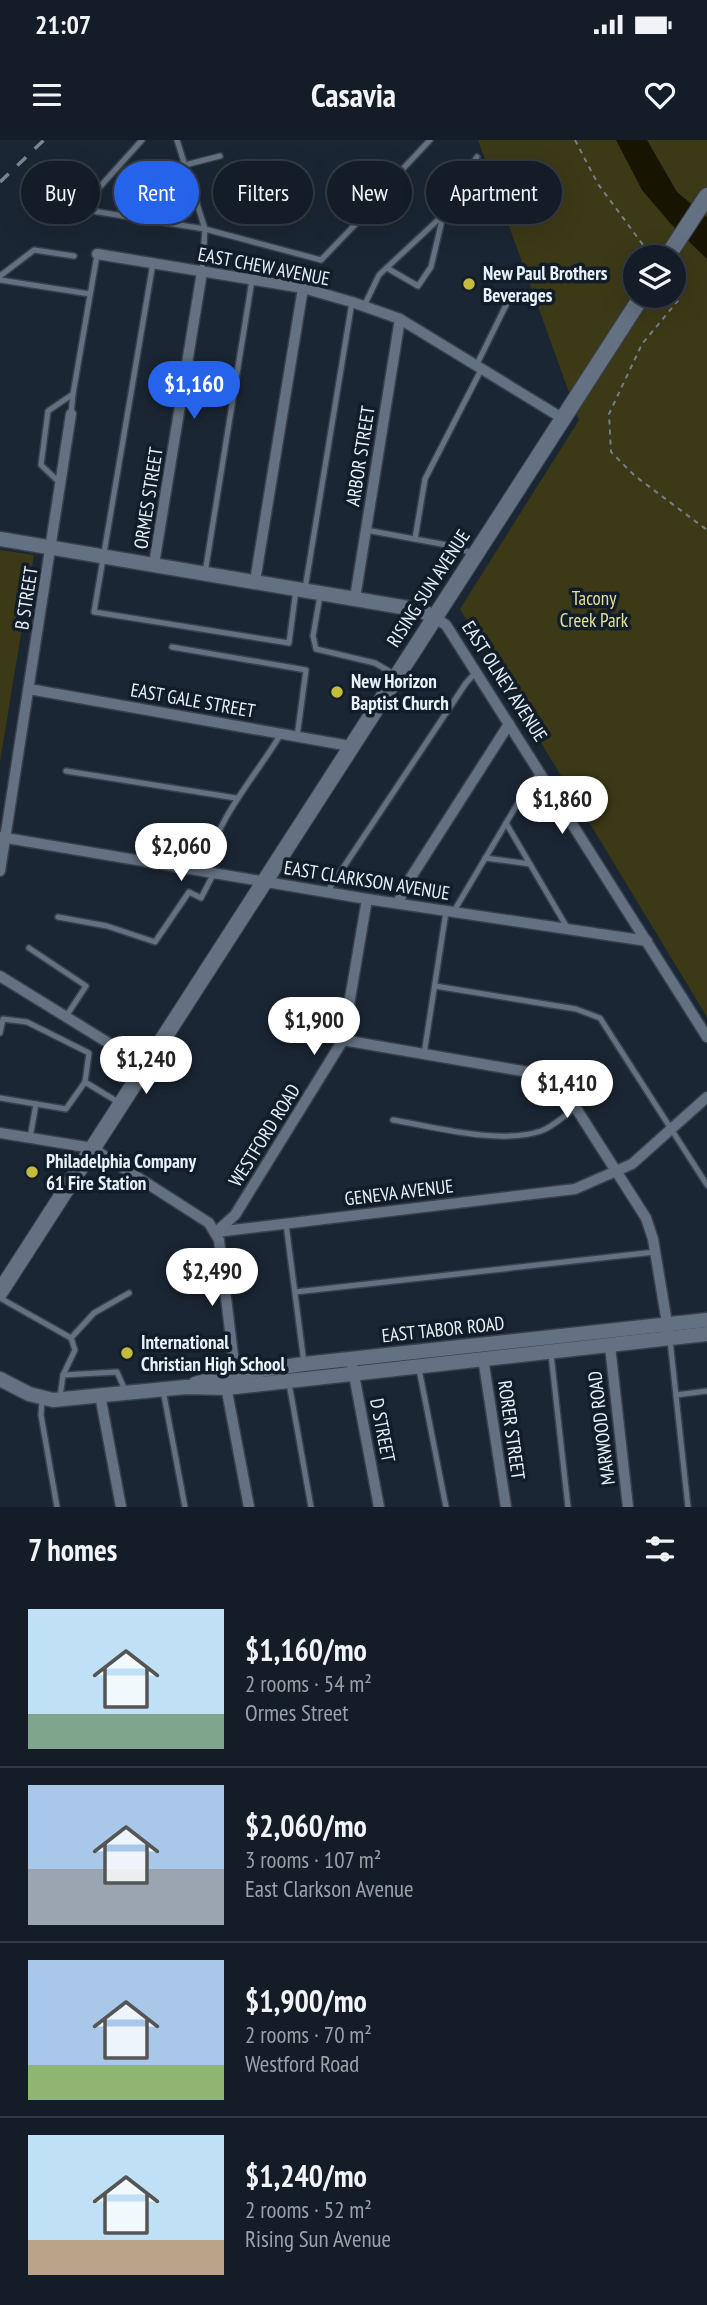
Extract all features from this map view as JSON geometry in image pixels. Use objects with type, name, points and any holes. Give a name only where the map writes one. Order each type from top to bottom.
[{"type":"main road","points":[[675,245],[707,196]]},
{"type":"main road","name":"RISING SUN AVENUE","points":[[0,1292],[634,308]]},
{"type":"street","name":"EAST CHEW AVENUE","points":[[97,254],[303,288],[364,306],[400,319],[562,418]]},
{"type":"street","name":"ORMES STREET","points":[[155,565],[202,272]]},
{"type":"street","points":[[255,581],[303,288]]},
{"type":"street","name":"ARBOR STREET","points":[[355,598],[400,319]]},
{"type":"street","name":"B STREET","points":[[0,871],[3,837],[29,690],[71,414]]},
{"type":"street","name":"EAST OLNEY AVENUE","points":[[0,539],[420,610],[446,625],[707,1037]]},
{"type":"street","name":"EAST GALE STREET","points":[[29,690],[350,746]]},
{"type":"street","points":[[398,903],[405,885],[509,724]]},
{"type":"street","name":"EAST CLARKSON AVENUE","points":[[3,837],[367,899],[647,941]]},
{"type":"street","name":"WESTFORD ROAD","points":[[216,1232],[235,1215],[343,1040],[367,899]]},
{"type":"street","points":[[0,976],[144,1065]]},
{"type":"street","points":[[343,1040],[528,1072],[549,1079],[565,1091],[646,1217],[655,1252],[668,1331]]},
{"type":"street","name":"GENEVA AVENUE","points":[[216,1232],[575,1189],[632,1164],[707,1097]]},
{"type":"street","points":[[0,1133],[92,1148],[209,1223],[216,1232],[230,1381],[249,1507]]},
{"type":"street","name":"EAST TABOR ROAD","points":[[0,1379],[42,1399],[60,1399],[230,1381],[304,1364],[419,1365],[610,1346],[707,1320]]},
{"type":"street","name":"EAST TABOR ROAD","points":[[230,1381],[289,1380],[353,1365],[668,1331],[707,1334]]},
{"type":"street","name":"MARWOOD ROAD","points":[[610,1346],[628,1507]]},
{"type":"street","name":"RORER STREET","points":[[483,1358],[506,1507]]},
{"type":"street","name":"D STREET","points":[[353,1365],[379,1507]]},
{"type":"street","points":[[100,1395],[121,1507]]},
{"type":"lane","points":[[142,140],[80,209],[205,229],[321,260],[396,182],[399,173],[430,140]]},
{"type":"lane","points":[[177,140],[184,161]]},
{"type":"lane","points":[[199,161],[220,156]]},
{"type":"lane","points":[[474,161],[477,157]]},
{"type":"lane","points":[[199,210],[205,229],[202,272]]},
{"type":"lane","points":[[364,306],[379,275],[434,224]]},
{"type":"lane","points":[[387,268],[418,286],[431,267],[441,224]]},
{"type":"lane","points":[[0,278],[34,250],[74,256]]},
{"type":"lane","points":[[71,414],[97,254]]},
{"type":"lane","points":[[153,263],[94,612],[289,643],[352,302]]},
{"type":"lane","points":[[0,278],[90,294]]},
{"type":"lane","points":[[205,573],[252,280]]},
{"type":"lane","points":[[415,539],[425,479],[512,293]]},
{"type":"lane","points":[[61,484],[41,465],[48,411],[74,394]]},
{"type":"lane","points":[[366,530],[475,554]]},
{"type":"lane","points":[[321,593],[313,636],[316,649],[375,663],[396,676]]},
{"type":"lane","points":[[172,648],[306,670],[297,737]]},
{"type":"lane","points":[[327,892],[466,683],[477,672]]},
{"type":"lane","points":[[58,917],[107,926],[155,942],[189,892],[201,898],[210,872],[213,839],[236,798],[281,734]]},
{"type":"lane","points":[[66,771],[236,798]]},
{"type":"lane","points":[[424,1054],[450,911],[524,791],[540,773]]},
{"type":"lane","points":[[506,823],[568,929]]},
{"type":"lane","points":[[485,858],[530,864]]},
{"type":"lane","points":[[29,948],[86,986],[65,1018]]},
{"type":"lane","points":[[435,986],[576,1009],[600,1018],[707,1185]]},
{"type":"lane","points":[[0,1032],[2,1020],[27,1022],[76,1044],[89,1053],[85,1082],[66,1108],[0,1098]]},
{"type":"lane","points":[[85,1082],[120,1103]]},
{"type":"lane","points":[[30,1138],[36,1104]]},
{"type":"lane","points":[[393,1119],[484,1135],[519,1134],[542,1131],[577,1107]]},
{"type":"lane","points":[[286,1224],[304,1364]]},
{"type":"lane","points":[[295,1292],[655,1252]]},
{"type":"lane","points":[[71,1338],[94,1313],[129,1293]]},
{"type":"lane","points":[[0,1298],[71,1338],[75,1350],[63,1375],[60,1399]]},
{"type":"lane","points":[[668,1331],[688,1507]]},
{"type":"lane","points":[[551,1351],[568,1507]]},
{"type":"lane","points":[[419,1365],[446,1507]]},
{"type":"lane","points":[[63,1375],[117,1371],[126,1392]]},
{"type":"lane","points":[[289,1380],[311,1507]]},
{"type":"lane","points":[[163,1389],[185,1507]]},
{"type":"lane","points":[[676,1395],[707,1391]]},
{"type":"lane","points":[[42,1399],[41,1415],[57,1507]]},
{"type":"path","points":[[575,140],[598,184],[644,245]]},
{"type":"path","points":[[672,308],[642,344],[609,414],[611,452],[635,476],[707,530]]},
{"type":"green space","name":"Tacony Creek Park","points":[[478,140],[707,140],[707,1017],[460,609],[579,420],[508,224],[562,224],[562,161],[486,161]]},
{"type":"green space","points":[[0,550],[34,555],[0,762]]},
{"type":"shaded area","points":[[616,140],[647,140],[677,192],[707,217],[707,259],[670,223],[642,190]]},
{"type":"railway","points":[[0,182],[44,140]]},
{"type":"place","name":"New Paul Brothers Beverages","points":[[469,284]]},
{"type":"place","name":"New Horizon Baptist Church","points":[[337,692]]},
{"type":"place","name":"Philadelphia Company 61 Fire Station","points":[[32,1172]]},
{"type":"place","name":"International Christian High School","points":[[127,1353]]}]
